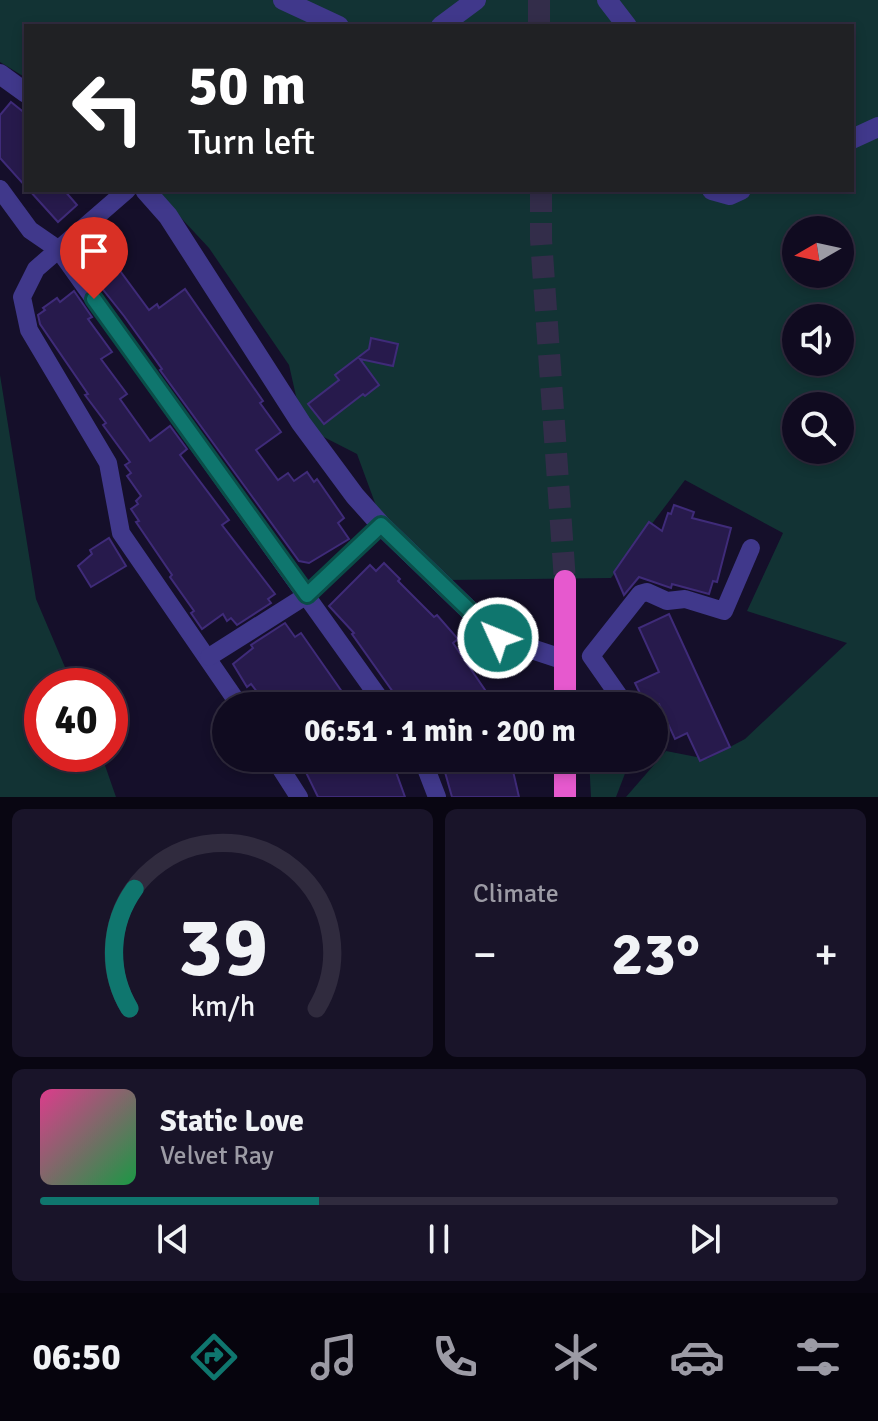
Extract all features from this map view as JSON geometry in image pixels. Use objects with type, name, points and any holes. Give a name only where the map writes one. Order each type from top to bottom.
[{"type":"highway","points":[[565,581],[565,692]]},
{"type":"highway","points":[[565,772],[565,797]]},
{"type":"street","points":[[283,0],[335,24]]},
{"type":"street","points":[[444,24],[476,0]]},
{"type":"street","points":[[607,0],[625,24]]},
{"type":"street","points":[[0,74],[24,92]]},
{"type":"street","points":[[854,138],[878,127]]},
{"type":"street","points":[[0,189],[30,230],[59,250],[375,692]]},
{"type":"street","points":[[125,192],[36,269],[22,297],[29,330],[108,463],[121,533],[231,692]]},
{"type":"street","points":[[147,192],[168,216],[301,423],[355,496],[498,638],[565,660]]},
{"type":"street","points":[[209,657],[307,595],[381,525]]},
{"type":"street","points":[[616,692],[591,656],[640,594],[647,592],[667,601],[685,599],[724,611],[751,548]]},
{"type":"street","points":[[283,772],[299,797]]},
{"type":"street","points":[[427,772],[437,797]]},
{"type":"green space","points":[[0,0],[878,0],[878,797],[626,797],[648,772],[668,772],[668,751],[707,759],[745,739],[847,643],[747,611],[783,533],[685,480],[611,578],[446,580],[382,522],[357,454],[310,430],[296,396],[289,365],[209,248],[157,192],[854,192],[854,24],[24,24],[24,77],[0,62]]},
{"type":"green space","points":[[0,375],[36,599],[65,668],[24,668],[24,772],[107,772],[116,797],[0,797]]},
{"type":"green space","points":[[590,772],[626,772],[616,797],[591,797]]},
{"type":"building","points":[[11,102],[24,112],[24,185],[0,158],[0,115]]},
{"type":"building","points":[[31,192],[66,192],[77,205],[58,222]]},
{"type":"building","points":[[100,234],[119,261],[115,264],[149,310],[157,304],[159,308],[185,289],[281,432],[256,450],[278,480],[288,473],[294,481],[307,472],[314,482],[317,479],[344,518],[338,523],[349,539],[309,563],[299,561],[93,277],[96,275],[83,257],[92,251],[87,244]]},
{"type":"building","points":[[74,291],[92,317],[88,319],[112,352],[101,359],[127,394],[120,399],[150,441],[170,426],[187,449],[180,455],[229,520],[222,525],[275,594],[268,599],[271,603],[237,625],[231,618],[227,621],[223,614],[202,629],[191,613],[194,611],[170,577],[172,575],[136,522],[139,521],[131,509],[138,504],[136,501],[141,496],[127,476],[131,473],[125,465],[130,462],[103,425],[106,423],[85,395],[88,394],[40,324],[38,315],[45,310],[43,308],[57,298],[60,302]]},
{"type":"building","points":[[371,338],[398,344],[393,366],[360,359],[379,385],[324,424],[308,404],[339,380],[335,375],[369,349]]},
{"type":"building","points":[[674,505],[694,512],[692,518],[731,528],[717,582],[713,581],[709,594],[672,584],[671,588],[639,577],[624,595],[614,572],[649,522],[662,531]]},
{"type":"building","points":[[109,538],[126,566],[91,587],[78,566],[92,554],[90,550]]},
{"type":"building","points":[[384,563],[434,617],[437,615],[458,639],[453,643],[486,692],[393,692],[354,633],[329,606],[370,565],[376,571]]},
{"type":"building","points":[[669,614],[730,747],[700,761],[687,733],[675,739],[668,724],[668,692],[639,692],[635,683],[659,672],[639,628]]},
{"type":"building","points":[[285,623],[295,637],[301,633],[342,692],[257,692],[251,684],[247,687],[233,664],[253,648],[251,645]]},
{"type":"building","points":[[306,772],[396,772],[405,797],[318,797]]},
{"type":"building","points":[[445,772],[513,772],[519,797],[452,797]]},
{"type":"tunnel","points":[[539,0],[539,24]]},
{"type":"tunnel","points":[[541,192],[541,239],[565,581]]},
{"type":"route","points":[[94,299],[307,595],[381,525],[498,638]]}]
